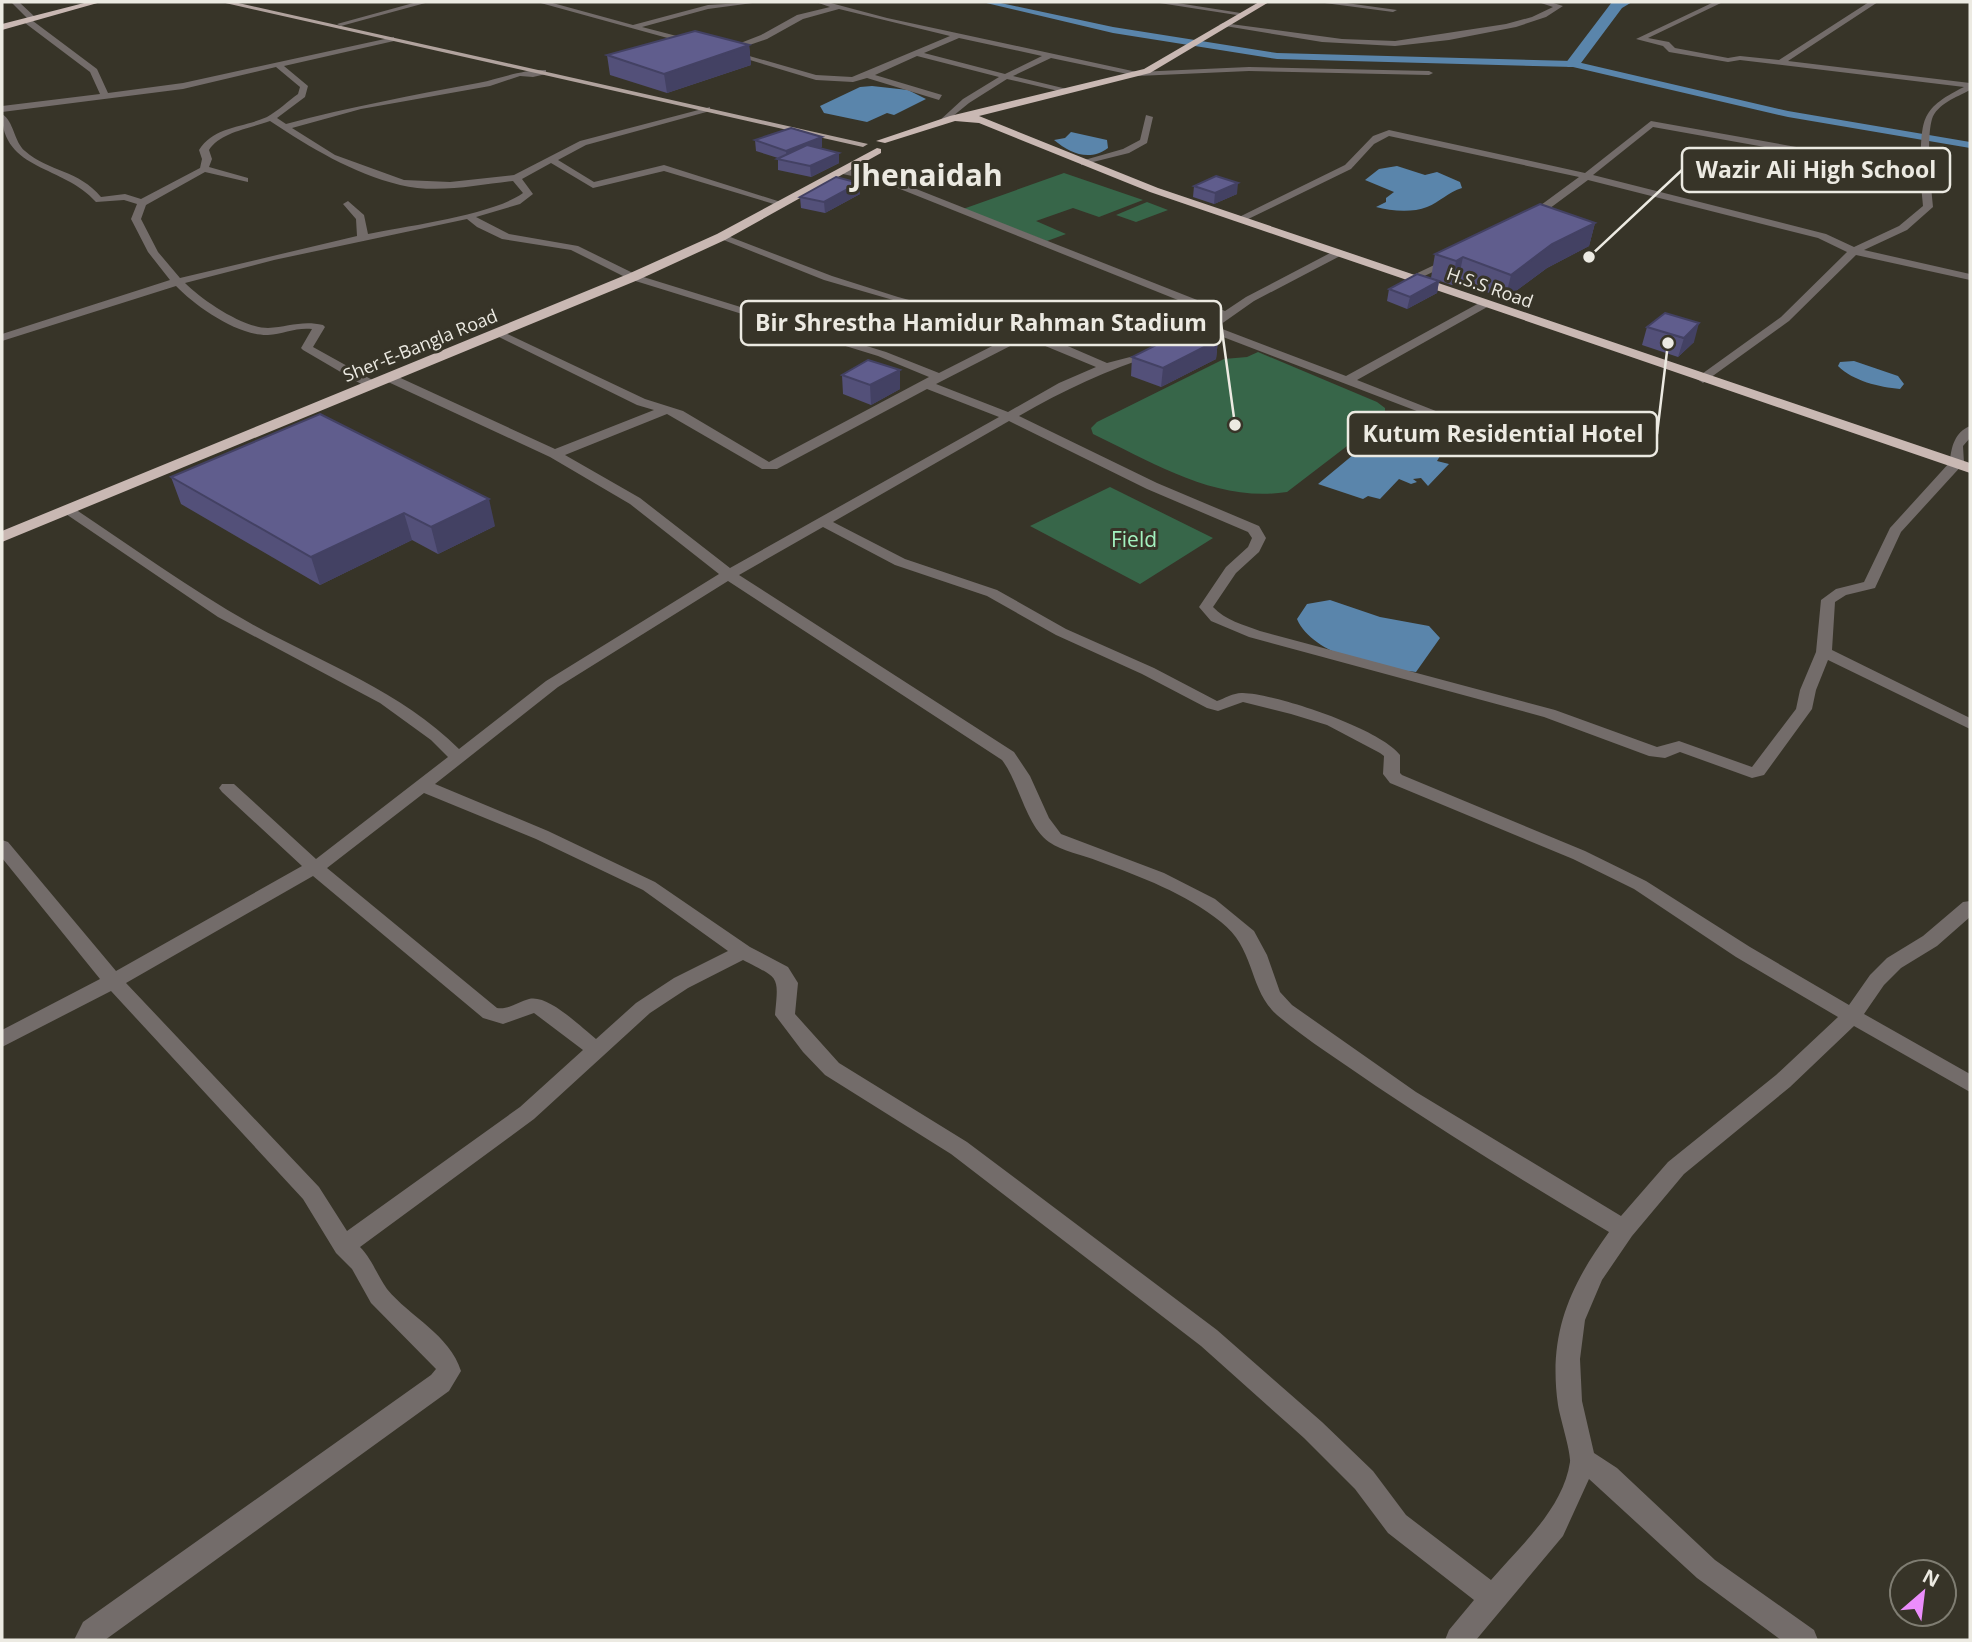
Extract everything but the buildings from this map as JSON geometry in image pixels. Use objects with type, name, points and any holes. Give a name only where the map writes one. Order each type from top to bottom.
[{"type":"highway","points":[[30,20],[97,2]]},
{"type":"highway","points":[[2,27],[111,2]]},
{"type":"highway","points":[[966,117],[1137,74],[1265,2]]},
{"type":"highway","name":"H.S.S Road","points":[[883,146],[942,122],[966,117],[990,123],[1084,163],[1238,219],[1964,466]]},
{"type":"highway","points":[[864,145],[883,146]]},
{"type":"highway","name":"Sher-E-Bangla Road","points":[[842,170],[864,145]]},
{"type":"highway","name":"Sher-E-Bangla Road","points":[[2,537],[633,277],[721,237],[883,146]]},
{"type":"main road","points":[[225,2],[864,145]]},
{"type":"main road","points":[[242,2],[864,145]]},
{"type":"street","points":[[15,2],[30,20],[94,71],[106,97]]},
{"type":"street","points":[[341,24],[425,2]]},
{"type":"street","points":[[541,2],[705,46]]},
{"type":"street","points":[[633,27],[708,8],[756,2]]},
{"type":"street","points":[[820,2],[886,20],[1137,74],[1249,69],[1429,73]]},
{"type":"street","points":[[863,2],[800,17],[764,37],[720,50],[834,79],[855,79],[961,34]]},
{"type":"street","points":[[1157,2],[1243,14]]},
{"type":"street","points":[[1321,2],[1397,10]]},
{"type":"street","points":[[1222,26],[1392,43],[1444,39],[1502,27],[1549,12],[1559,6],[1542,2]]},
{"type":"street","points":[[1719,2],[1640,39],[1666,44],[1672,50],[1728,60],[1737,57],[1970,86]]},
{"type":"street","points":[[1780,63],[1874,2]]},
{"type":"street","points":[[142,203],[125,197],[99,200],[85,184],[22,153],[10,137],[2,112],[183,86],[391,38]]},
{"type":"street","points":[[917,54],[1064,91]]},
{"type":"street","points":[[942,122],[951,112],[1007,75],[1053,54]]},
{"type":"street","points":[[205,169],[207,159],[204,150],[209,142],[230,131],[271,118],[302,95],[304,86],[279,66]]},
{"type":"street","points":[[285,127],[360,107],[489,82],[519,73],[535,75],[543,72]]},
{"type":"street","points":[[867,75],[939,97]]},
{"type":"street","points":[[1703,379],[1785,319],[1822,279],[1854,251],[1903,228],[1925,210],[1929,203],[1925,173],[1928,118],[1942,101],[1970,86]]},
{"type":"street","points":[[271,118],[332,157],[402,183],[450,185],[516,178],[583,143],[707,109]]},
{"type":"street","points":[[1084,163],[1126,151],[1144,141],[1149,117]]},
{"type":"street","points":[[1520,223],[1586,177],[1651,124],[1925,173]]},
{"type":"street","points":[[1238,219],[1348,167],[1357,161],[1366,145],[1384,134],[1396,134],[1586,177],[1822,236],[1854,251],[1970,277]]},
{"type":"street","points":[[551,159],[593,185],[664,168],[781,205]]},
{"type":"street","points":[[245,180],[205,169],[142,203],[136,219],[142,226],[147,244],[157,260],[194,298],[253,329],[275,330],[299,323],[319,327],[307,348],[381,382],[555,454],[635,501],[729,575],[1009,756],[1026,783],[1031,804],[1043,827],[1055,838],[1164,880],[1227,917],[1248,937],[1266,972],[1268,990],[1282,1008],[1351,1057],[1487,1146],[1624,1229]]},
{"type":"street","points":[[842,170],[888,181],[1225,315]]},
{"type":"street","points":[[2,338],[179,281],[470,216],[528,194],[516,178]]},
{"type":"street","points":[[348,204],[361,216],[364,227],[362,239]]},
{"type":"street","points":[[470,216],[482,226],[501,235],[537,244],[573,248],[613,265],[633,277],[882,354],[932,381],[1009,418],[1037,428],[1164,492],[1254,529],[1259,538],[1254,549],[1231,570],[1206,607],[1210,615],[1269,638],[1363,666],[1538,710],[1655,752],[1665,753],[1679,746],[1752,773],[1758,771],[1804,709],[1808,690],[1824,652],[1828,600],[1841,592],[1870,584],[1895,531],[1964,466],[1957,446],[1970,430]]},
{"type":"street","points":[[721,237],[838,281],[1057,345],[1107,367]]},
{"type":"street","points":[[2,1040],[113,981],[314,867],[353,841],[552,684],[729,575],[1063,386],[1107,367],[1177,343],[1209,328],[1250,299],[1338,253]]},
{"type":"street","points":[[1412,278],[1464,256]]},
{"type":"street","points":[[1348,380],[1485,304]]},
{"type":"street","points":[[1209,328],[1474,428]]},
{"type":"street","points":[[499,333],[641,402],[679,414],[757,462],[772,466],[1024,335]]},
{"type":"street","points":[[555,454],[666,410]]},
{"type":"street","points":[[67,510],[244,626],[392,702],[442,738],[458,758]]},
{"type":"street","points":[[823,522],[900,562],[992,593],[1061,632],[1148,671],[1213,705],[1218,706],[1242,696],[1333,721],[1386,749],[1392,755],[1391,774],[1396,779],[1579,855],[1640,885],[1743,951],[1970,1084]]},
{"type":"street","points":[[1824,652],[1970,724]]},
{"type":"street","points":[[423,786],[542,835],[630,876],[674,903],[743,952],[786,977],[785,1015],[810,1047],[832,1069],[959,1148],[1209,1338],[1313,1430],[1364,1480],[1397,1524],[1435,1556],[1493,1598]]},
{"type":"street","points":[[228,789],[314,867],[490,1013],[498,1017],[509,1017],[529,1006],[538,1005],[598,1051]]},
{"type":"street","points":[[2,846],[113,981],[311,1193],[344,1246],[360,1262],[379,1296],[446,1361],[449,1371],[440,1383],[93,1632],[88,1640]]},
{"type":"street","points":[[1459,1640],[1554,1527],[1572,1493],[1583,1460],[1572,1417],[1569,1334],[1590,1278],[1624,1229],[1676,1168],[1783,1081],[1852,1016],[1877,980],[1894,963],[1930,941],[1970,907]]},
{"type":"street","points":[[344,1246],[527,1112],[643,1008],[681,984],[743,952]]},
{"type":"street","points":[[1583,1460],[1608,1477],[1706,1569],[1804,1640]]},
{"type":"green space","points":[[1064,173],[1143,200],[1099,217],[1073,208],[1036,221],[1066,234],[1047,241],[963,209]]},
{"type":"green space","points":[[1147,202],[1168,210],[1136,222],[1116,215]]},
{"type":"green space","points":[[1258,352],[1377,402],[1385,408],[1385,417],[1287,492],[1261,494],[1236,492],[1187,478],[1093,434],[1091,428],[1097,422],[1224,359],[1247,357]]},
{"type":"green space","name":"Field","points":[[1110,487],[1213,538],[1140,584],[1030,526]]},
{"type":"water","points":[[860,87],[908,90],[926,99],[894,115],[887,113],[867,122],[824,113],[820,106]]},
{"type":"water","points":[[1071,132],[1107,140],[1108,148],[1094,154],[1080,154],[1054,140],[1065,138]]},
{"type":"water","points":[[1397,166],[1425,175],[1437,172],[1460,182],[1462,188],[1421,209],[1402,211],[1376,207],[1386,202],[1386,198],[1394,192],[1365,180],[1379,169]]},
{"type":"water","points":[[1854,361],[1898,376],[1904,384],[1900,389],[1875,385],[1851,376],[1838,366],[1840,362]]},
{"type":"water","points":[[1407,414],[1463,428],[1468,435],[1459,450],[1446,457],[1440,456],[1437,461],[1449,464],[1428,486],[1421,478],[1413,479],[1417,482],[1411,484],[1399,479],[1380,499],[1368,496],[1363,499],[1318,484],[1400,416]]},
{"type":"water","points":[[1330,600],[1380,617],[1429,626],[1440,638],[1416,672],[1349,658],[1317,642],[1305,632],[1297,619],[1307,604]]},
{"type":"waterway","points":[[986,2],[1113,30],[1277,56],[1573,64],[1788,114],[1970,145]]},
{"type":"waterway","points":[[1573,64],[1617,5],[1625,2]]},
{"type":"place","name":"Wazir Ali High School","points":[[1589,257]]},
{"type":"place","name":"Kutum Residential Hotel","points":[[1668,343]]},
{"type":"place","name":"Bir Shrestha Hamidur Rahman Stadium","points":[[1235,425]]},
{"type":"district","name":"Jhenaidah","points":[[927,174]]}]
